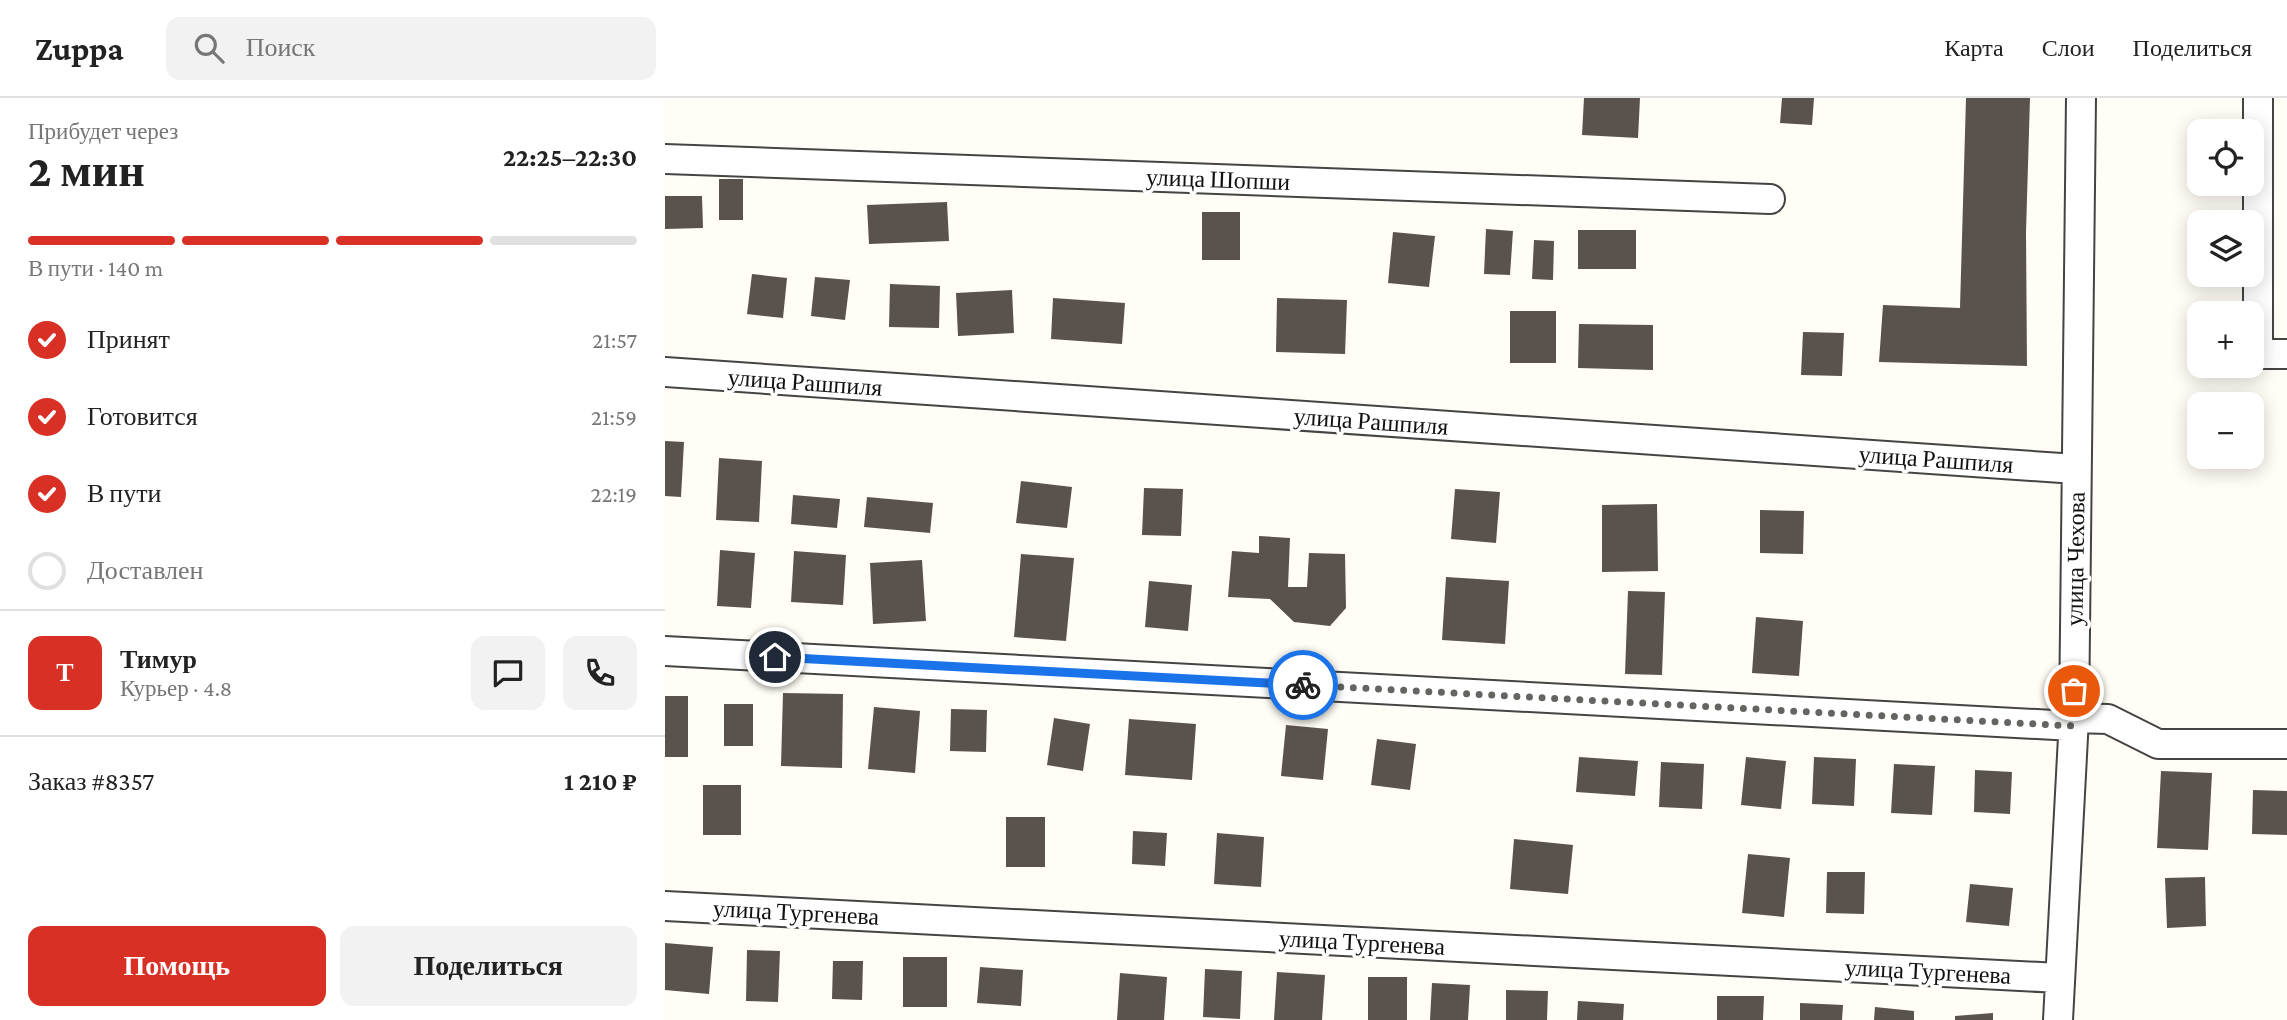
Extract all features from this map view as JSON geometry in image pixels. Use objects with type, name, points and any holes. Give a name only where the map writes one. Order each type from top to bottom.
[{"type":"street","name":"улица Чехова","points":[[2058,1020],[2073,722],[2081,98]]},
{"type":"street","points":[[2258,98],[2258,354],[2287,354]]},
{"type":"street","name":"улица Шопши","points":[[665,159],[1770,199]]},
{"type":"street","name":"улица Рашпиля","points":[[665,372],[2076,469]]},
{"type":"street","points":[[665,651],[2073,722],[2108,719],[2158,744],[2287,744]]},
{"type":"street","name":"улица Тургенева","points":[[665,906],[2059,978]]},
{"type":"building","points":[[1584,98],[1640,98],[1638,138],[1582,135]]},
{"type":"building","points":[[1782,98],[1814,98],[1812,125],[1780,123]]},
{"type":"building","points":[[1966,98],[2030,98],[2026,232],[2027,366],[1879,362],[1883,305],[1960,308]]},
{"type":"building","points":[[719,179],[743,179],[743,220],[719,220]]},
{"type":"building","points":[[665,196],[702,196],[703,228],[665,229]]},
{"type":"building","points":[[947,202],[949,241],[869,244],[867,205]]},
{"type":"building","points":[[1202,212],[1240,212],[1240,260],[1202,260]]},
{"type":"building","points":[[1486,229],[1513,231],[1510,275],[1484,274]]},
{"type":"building","points":[[1578,230],[1636,230],[1636,269],[1578,269]]},
{"type":"building","points":[[1393,232],[1435,236],[1429,287],[1388,283]]},
{"type":"building","points":[[1534,240],[1554,241],[1553,280],[1532,279]]},
{"type":"building","points":[[752,274],[787,278],[783,318],[747,314]]},
{"type":"building","points":[[815,277],[850,280],[845,320],[811,316]]},
{"type":"building","points":[[890,284],[940,286],[939,328],[889,327]]},
{"type":"building","points":[[1012,290],[1014,333],[958,336],[956,293]]},
{"type":"building","points":[[1053,298],[1125,303],[1122,344],[1051,339]]},
{"type":"building","points":[[1277,298],[1347,300],[1345,354],[1276,352]]},
{"type":"building","points":[[1510,311],[1556,311],[1556,363],[1510,363]]},
{"type":"building","points":[[1579,324],[1653,325],[1653,370],[1578,368]]},
{"type":"building","points":[[1803,332],[1844,333],[1842,376],[1801,375]]},
{"type":"building","points":[[665,441],[684,442],[681,497],[665,496]]},
{"type":"building","points":[[719,458],[762,461],[759,522],[716,520]]},
{"type":"building","points":[[1021,481],[1072,487],[1067,528],[1016,523]]},
{"type":"building","points":[[1144,488],[1183,489],[1181,536],[1142,535]]},
{"type":"building","points":[[1455,489],[1500,492],[1496,543],[1451,539]]},
{"type":"building","points":[[793,495],[840,499],[837,528],[791,524]]},
{"type":"building","points":[[867,497],[933,503],[930,533],[864,527]]},
{"type":"building","points":[[1657,504],[1658,571],[1602,572],[1602,505]]},
{"type":"building","points":[[1760,510],[1804,511],[1803,554],[1760,553]]},
{"type":"building","points":[[1259,536],[1290,538],[1288,587],[1307,587],[1309,553],[1345,554],[1346,608],[1330,626],[1294,622],[1270,599],[1228,597],[1232,551],[1259,553]]},
{"type":"building","points":[[720,550],[755,553],[751,608],[717,606]]},
{"type":"building","points":[[794,551],[846,555],[843,605],[791,602]]},
{"type":"building","points":[[1021,554],[1074,558],[1066,641],[1014,637]]},
{"type":"building","points":[[922,560],[926,621],[873,624],[870,563]]},
{"type":"building","points":[[1446,577],[1509,581],[1505,644],[1442,640]]},
{"type":"building","points":[[1149,581],[1192,585],[1188,631],[1145,627]]},
{"type":"building","points":[[1628,591],[1665,592],[1662,675],[1625,674]]},
{"type":"building","points":[[1756,617],[1803,621],[1799,676],[1752,673]]},
{"type":"building","points":[[783,693],[843,694],[842,768],[781,766]]},
{"type":"building","points":[[665,696],[688,696],[688,757],[665,757]]},
{"type":"building","points":[[724,704],[753,704],[753,746],[724,746]]},
{"type":"building","points":[[874,707],[920,711],[915,773],[868,769]]},
{"type":"building","points":[[951,709],[987,710],[986,752],[950,751]]},
{"type":"building","points":[[1054,718],[1090,724],[1083,771],[1047,765]]},
{"type":"building","points":[[1129,719],[1196,724],[1192,780],[1125,775]]},
{"type":"building","points":[[1286,725],[1328,729],[1323,780],[1281,776]]},
{"type":"building","points":[[1377,739],[1416,744],[1410,790],[1371,785]]},
{"type":"building","points":[[1579,757],[1638,761],[1635,796],[1576,792]]},
{"type":"building","points":[[1746,757],[1786,761],[1781,809],[1741,805]]},
{"type":"building","points":[[1814,757],[1856,759],[1854,806],[1812,804]]},
{"type":"building","points":[[1661,762],[1704,764],[1702,809],[1659,807]]},
{"type":"building","points":[[1894,764],[1935,766],[1932,815],[1891,813]]},
{"type":"building","points":[[1975,770],[2012,772],[2010,814],[1974,812]]},
{"type":"building","points":[[2161,771],[2212,773],[2208,850],[2157,848]]},
{"type":"building","points":[[703,785],[741,785],[741,835],[703,835]]},
{"type":"building","points":[[2253,790],[2287,791],[2287,835],[2252,834]]},
{"type":"building","points":[[1006,817],[1045,817],[1045,867],[1006,867]]},
{"type":"building","points":[[1133,831],[1167,833],[1165,866],[1132,864]]},
{"type":"building","points":[[1217,833],[1264,837],[1261,887],[1214,884]]},
{"type":"building","points":[[1514,839],[1573,845],[1568,894],[1510,889]]},
{"type":"building","points":[[1748,854],[1790,858],[1784,917],[1742,913]]},
{"type":"building","points":[[1827,872],[1865,872],[1864,914],[1826,913]]},
{"type":"building","points":[[2205,877],[2206,926],[2167,928],[2165,878]]},
{"type":"building","points":[[1970,884],[2013,888],[2009,926],[1966,922]]},
{"type":"building","points":[[665,943],[713,947],[709,994],[665,990]]},
{"type":"building","points":[[747,950],[780,951],[778,1002],[746,1001]]},
{"type":"building","points":[[903,957],[947,957],[947,1007],[903,1007]]},
{"type":"building","points":[[833,961],[863,961],[862,1000],[832,999]]},
{"type":"building","points":[[980,967],[1023,970],[1021,1006],[977,1003]]},
{"type":"building","points":[[1205,969],[1242,971],[1240,1019],[1203,1017]]},
{"type":"building","points":[[1277,972],[1325,975],[1322,1020],[1274,1020]]},
{"type":"building","points":[[1120,973],[1167,977],[1164,1020],[1117,1020]]},
{"type":"building","points":[[1368,977],[1407,977],[1407,1020],[1368,1020]]},
{"type":"building","points":[[1432,983],[1470,985],[1468,1020],[1430,1020]]},
{"type":"building","points":[[1506,990],[1548,991],[1547,1020],[1506,1020]]},
{"type":"building","points":[[1717,996],[1764,996],[1763,1020],[1717,1020]]},
{"type":"building","points":[[1578,1001],[1624,1004],[1623,1020],[1577,1020]]},
{"type":"building","points":[[1800,1003],[1843,1005],[1842,1020],[1800,1020]]},
{"type":"building","points":[[1875,1007],[1914,1011],[1914,1020],[1874,1020]]},
{"type":"building","points":[[1993,1013],[1993,1020],[1955,1020],[1955,1016]]},
{"type":"way so far","points":[[1303,685],[2073,726],[2074,691]]},
{"type":"route","points":[[775,657],[1303,685]]}]
